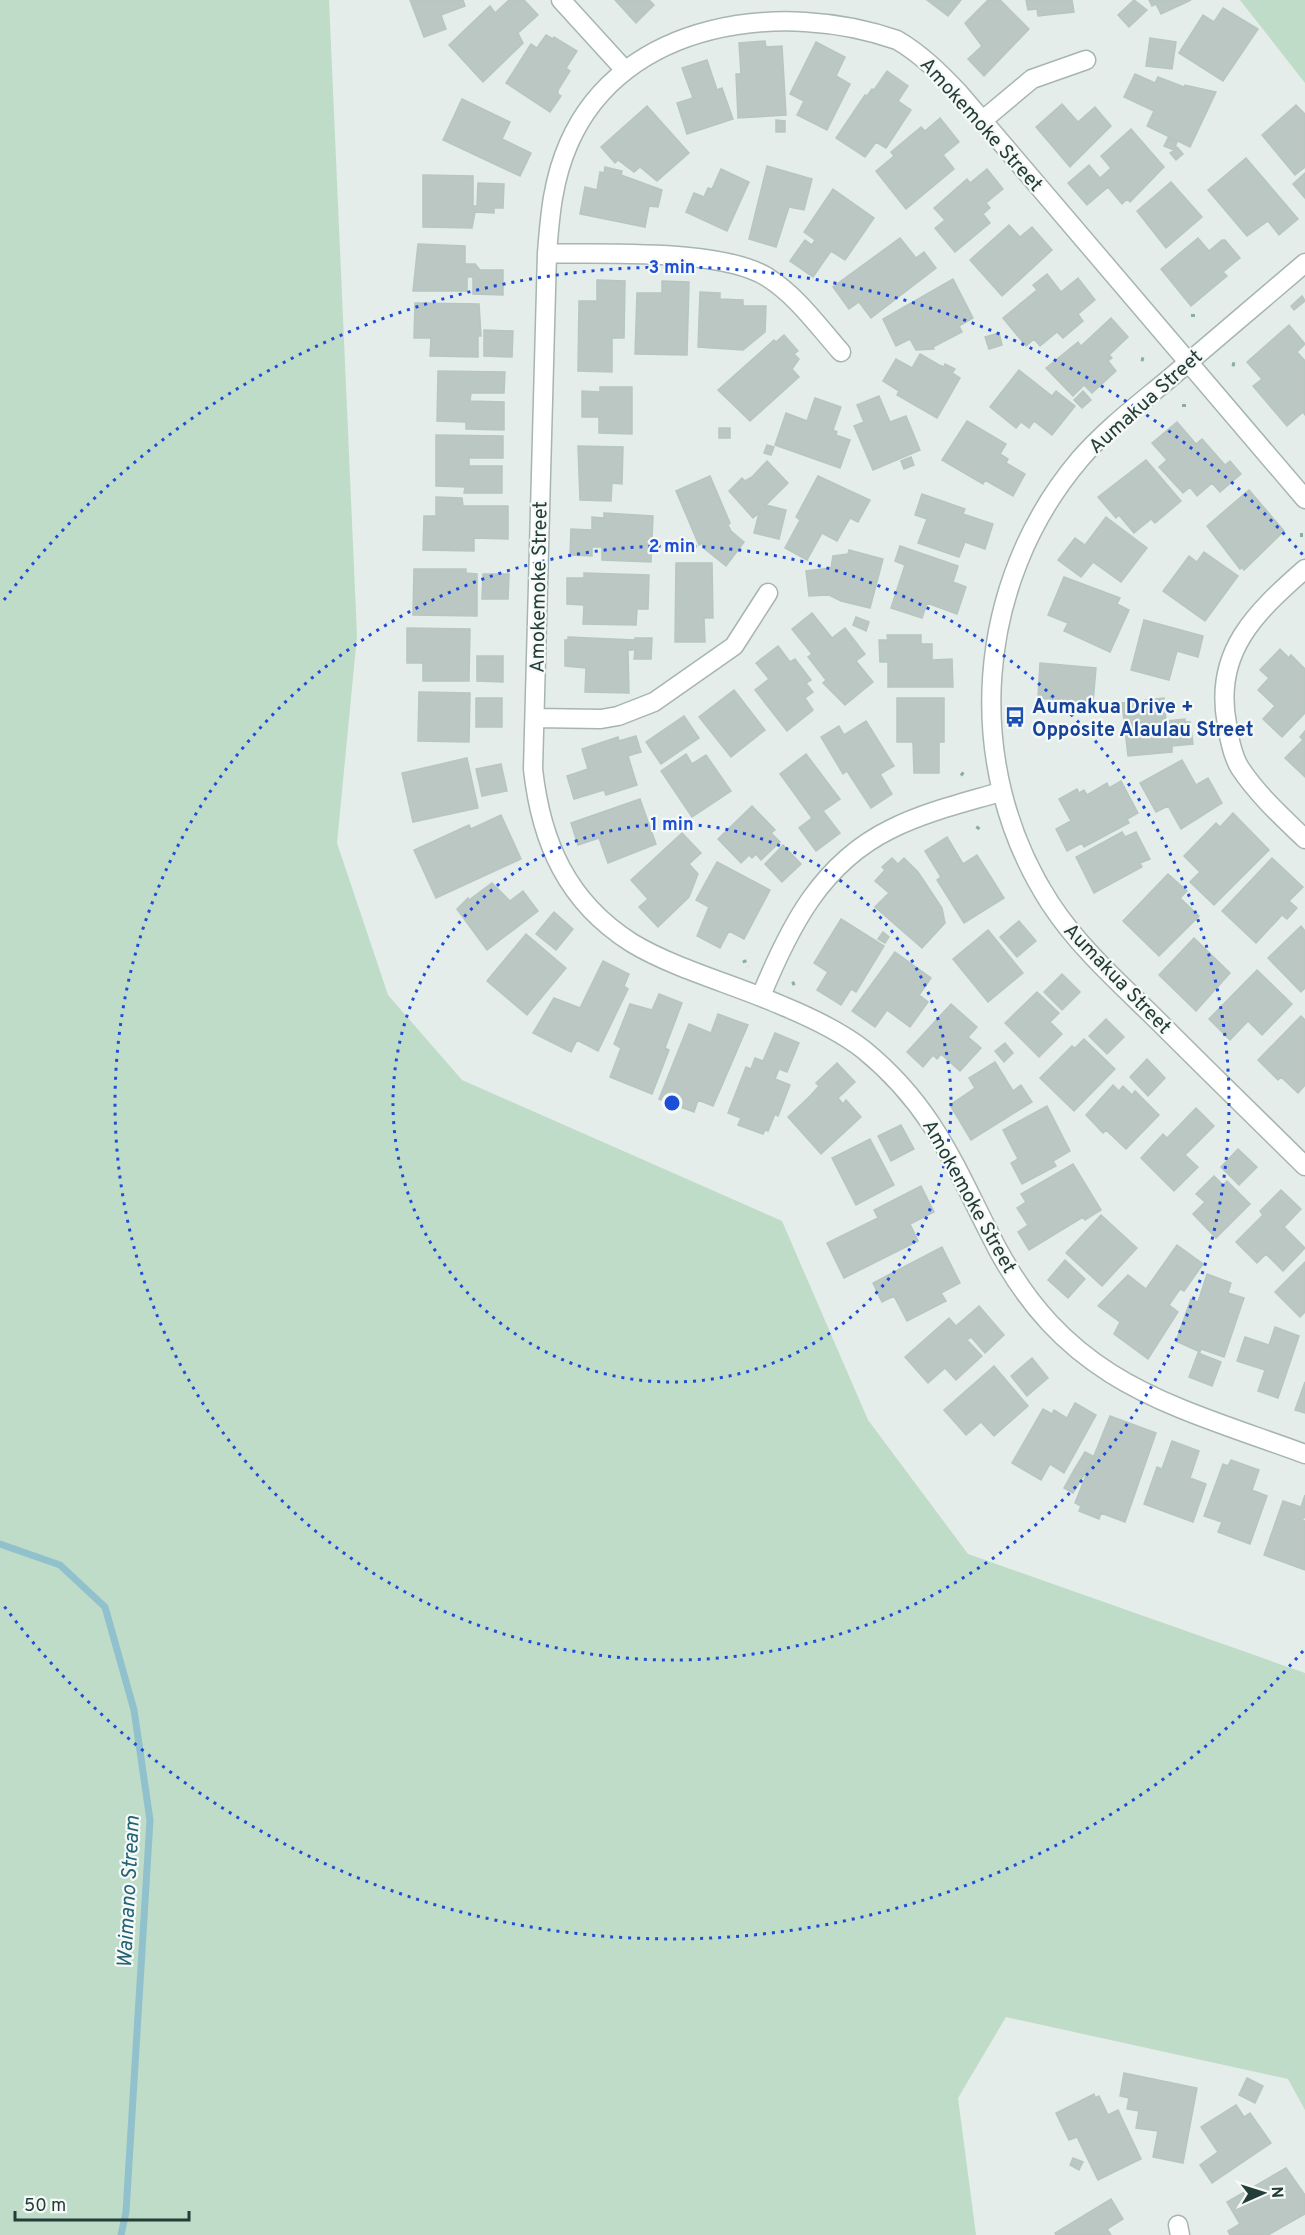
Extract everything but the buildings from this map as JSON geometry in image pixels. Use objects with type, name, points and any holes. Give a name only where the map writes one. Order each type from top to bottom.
[{"type":"street","points":[[561,0],[623,68]]},
{"type":"street","name":"Amokemoke Street","points":[[1305,499],[983,120],[937,70],[904,44],[858,22],[819,13],[764,10],[715,18],[670,37],[623,68],[602,91],[570,140],[558,171],[550,202],[533,769],[537,805],[546,838],[575,890],[614,930],[633,944],[761,996],[835,1030],[864,1050],[911,1096],[950,1152],[998,1249],[1014,1275],[1056,1331],[1085,1357],[1122,1382],[1153,1398],[1305,1454]]},
{"type":"street","points":[[983,120],[1032,79],[1086,60]]},
{"type":"street","points":[[547,253],[683,257],[737,264],[766,277],[783,289],[841,352]]},
{"type":"street","name":"Aumakua Street","points":[[1305,263],[1107,431],[1081,459],[1045,508],[1025,543],[1001,612],[991,674],[990,710],[1000,792],[1017,840],[1050,903],[1076,938],[1305,1166]]},
{"type":"street","points":[[1305,569],[1262,607],[1244,631],[1233,652],[1224,696],[1230,741],[1239,765],[1254,787],[1305,839]]},
{"type":"street","points":[[535,718],[601,718],[627,713],[654,702],[734,646],[768,593]]},
{"type":"street","points":[[761,996],[783,942],[800,912],[816,890],[843,862],[889,829],[933,812],[1000,792]]},
{"type":"path","points":[[744,960],[747,966]]},
{"type":"path","points":[[792,984],[797,982]]},
{"type":"green space","points":[[0,0],[329,0],[357,636],[337,843],[388,995],[462,1080],[782,1221],[868,1420],[968,1554],[1305,1673],[1305,2110],[1288,2079],[1006,2017],[958,2098],[976,2235],[0,2235]]},
{"type":"green space","points":[[1240,0],[1305,0],[1305,83]]},
{"type":"waterway","name":"Waimano Stream","points":[[0,1544],[60,1565],[105,1607],[134,1710],[150,1820],[126,2212],[121,2235]]},
{"type":"place","name":"Aumakua Drive + Opposite Alaulau Street","points":[[1015,717]]}]
